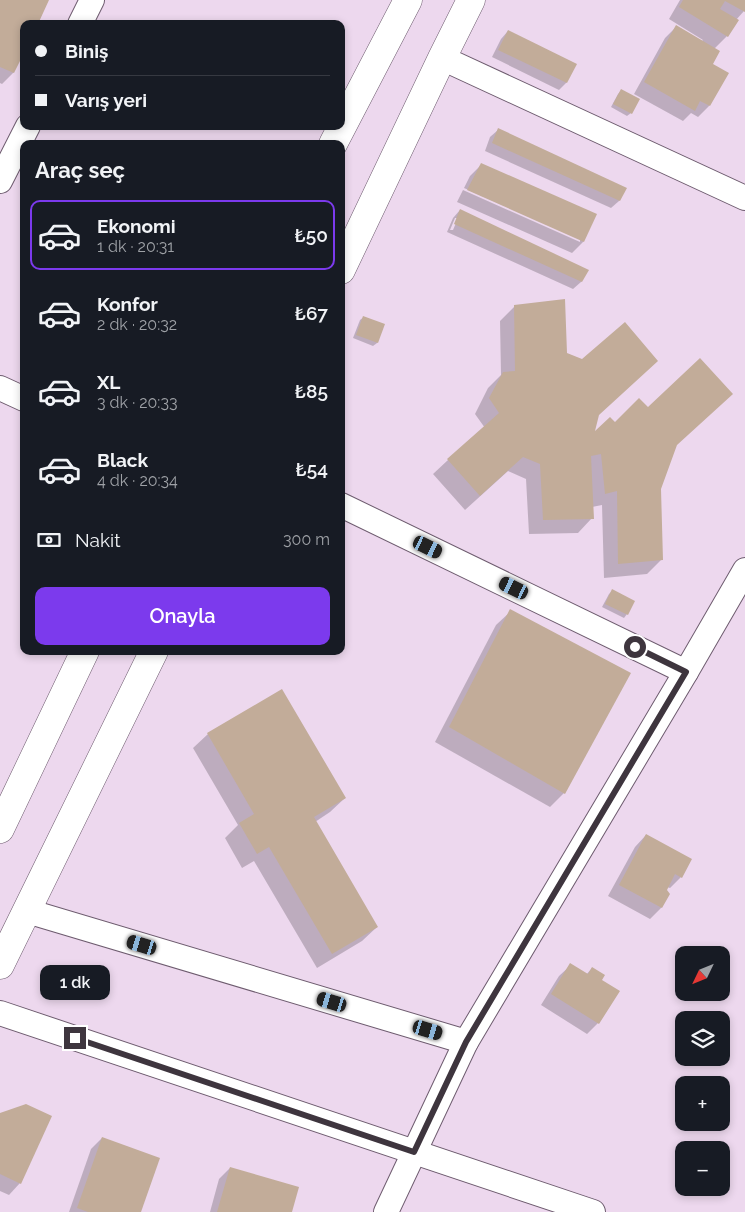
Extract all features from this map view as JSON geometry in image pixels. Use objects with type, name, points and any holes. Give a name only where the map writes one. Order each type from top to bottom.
[{"type":"main road","points":[[345,121],[408,0]]},
{"type":"main road","points":[[345,262],[442,58],[464,2]]},
{"type":"main road","points":[[0,829],[83,655]]},
{"type":"main road","points":[[0,965],[152,655]]},
{"type":"street","points":[[82,20],[92,0]]},
{"type":"street","points":[[442,58],[745,198]]},
{"type":"street","points":[[0,181],[20,142]]},
{"type":"street","points":[[0,388],[20,396]]},
{"type":"street","points":[[345,507],[686,672]]},
{"type":"street","points":[[386,1212],[466,1042],[745,570]]},
{"type":"street","points":[[27,910],[466,1042]]},
{"type":"street","points":[[0,1013],[593,1212]]},
{"type":"building","points":[[0,0],[49,0],[40,20],[20,20],[20,61],[14,73],[0,67]]},
{"type":"building","points":[[683,0],[745,0],[745,12],[725,1],[720,9],[739,20],[728,37],[679,7]]},
{"type":"building","points":[[676,25],[720,51],[713,64],[729,73],[710,106],[700,101],[695,111],[644,82]]},
{"type":"building","points":[[508,30],[577,64],[567,83],[498,50]]},
{"type":"building","points":[[621,89],[640,99],[632,114],[613,104]]},
{"type":"building","points":[[498,128],[627,188],[620,201],[492,143]]},
{"type":"building","points":[[481,163],[597,214],[584,242],[467,190]]},
{"type":"building","points":[[460,209],[589,270],[582,282],[454,224]]},
{"type":"building","points":[[565,299],[567,353],[582,359],[625,322],[658,361],[599,415],[595,431],[610,417],[615,422],[639,398],[648,407],[700,358],[733,394],[677,445],[661,489],[663,560],[618,564],[617,491],[605,494],[601,454],[591,456],[594,519],[543,520],[540,464],[523,457],[480,496],[447,459],[499,413],[489,398],[503,372],[515,371],[514,305]]},
{"type":"building","points":[[363,316],[385,324],[378,343],[356,335]]},
{"type":"building","points":[[612,589],[635,601],[628,615],[605,604]]},
{"type":"building","points":[[510,609],[631,673],[565,794],[449,727]]},
{"type":"building","points":[[282,689],[346,798],[314,817],[378,927],[332,954],[269,847],[257,854],[239,823],[254,814],[207,733]]},
{"type":"building","points":[[646,834],[692,859],[682,878],[675,874],[667,890],[670,894],[662,908],[619,885]]},
{"type":"building","points":[[570,963],[588,974],[592,967],[605,975],[602,980],[620,991],[599,1024],[551,994]]},
{"type":"building","points":[[26,1104],[52,1116],[21,1184],[0,1174],[0,1113]]},
{"type":"building","points":[[102,1137],[160,1158],[141,1212],[88,1212],[77,1208]]},
{"type":"building","points":[[230,1167],[299,1187],[292,1212],[217,1212]]},
{"type":"route","points":[[75,1038],[414,1152],[466,1042],[686,672],[635,647]]}]
